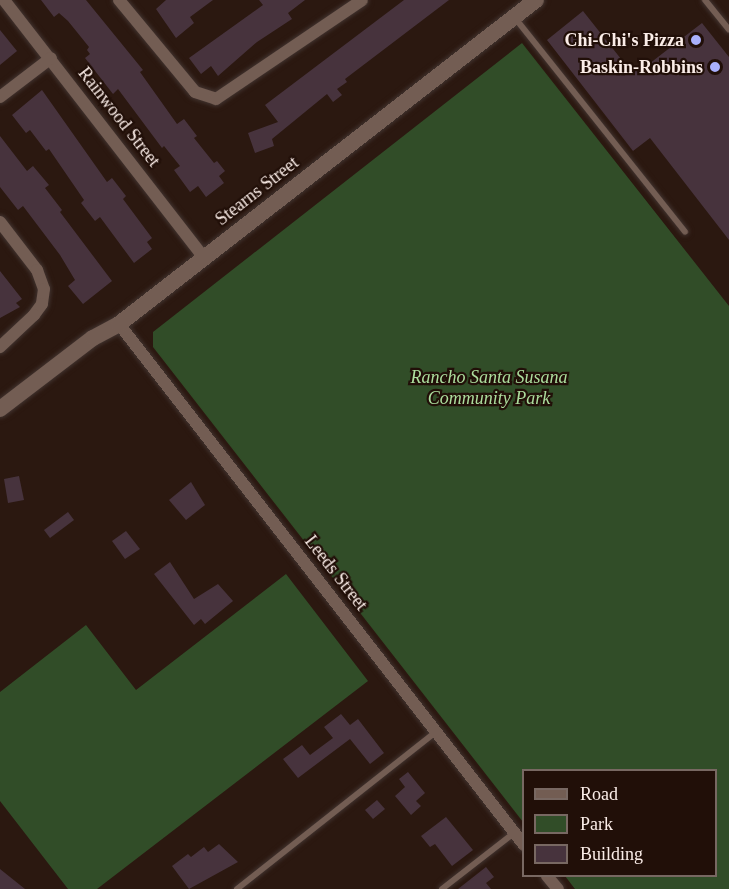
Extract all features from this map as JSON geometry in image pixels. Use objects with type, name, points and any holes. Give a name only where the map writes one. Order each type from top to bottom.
[{"type":"main road","name":"Stearns Street","points":[[0,409],[93,338],[119,324],[536,0]]},
{"type":"street","name":"Rainwood Street","points":[[4,0],[203,257]]},
{"type":"street","points":[[121,1],[195,92],[209,99],[222,98],[362,0]]},
{"type":"street","points":[[0,97],[51,58]]},
{"type":"street","points":[[0,222],[38,270],[44,289],[42,304],[34,315],[0,347]]},
{"type":"street","name":"Leeds Street","points":[[119,324],[522,843]]},
{"type":"street","points":[[548,877],[558,889]]},
{"type":"lane","points":[[705,0],[729,30]]},
{"type":"lane","points":[[515,17],[685,232]]},
{"type":"lane","points":[[237,889],[436,732]]},
{"type":"lane","points":[[442,889],[514,833]]},
{"type":"green space","name":"Rancho Santa Susana Community Park","points":[[522,43],[729,306],[729,889],[575,889],[566,877],[717,877],[717,769],[522,769],[522,821],[153,347],[153,332]]},
{"type":"green space","points":[[286,574],[368,681],[97,889],[68,889],[0,801],[0,692],[86,625],[136,690]]},
{"type":"building","points":[[41,0],[86,0],[143,70],[140,72],[177,124],[184,119],[197,136],[194,138],[214,163],[217,161],[225,171],[219,176],[224,183],[206,197],[198,186],[190,192],[174,170],[180,166],[164,146],[162,148],[118,89],[113,94],[85,58],[90,54],[87,50],[89,47],[68,21],[59,13],[54,17]]},
{"type":"building","points":[[166,0],[213,0],[190,17],[194,23],[176,38],[156,9]]},
{"type":"building","points":[[259,0],[305,0],[288,13],[292,19],[257,42],[218,76],[211,66],[201,74],[189,58],[263,5]]},
{"type":"building","points":[[404,0],[449,0],[345,79],[347,82],[337,89],[342,95],[333,102],[327,94],[272,139],[274,146],[255,153],[248,133],[278,122],[265,105]]},
{"type":"building","points":[[583,11],[625,64],[645,67],[702,23],[729,57],[729,240],[650,138],[633,151],[547,40]]},
{"type":"building","points":[[0,30],[17,51],[0,65]]},
{"type":"building","points":[[42,90],[107,182],[112,178],[126,196],[123,199],[152,238],[147,242],[152,249],[134,263],[100,217],[95,221],[81,203],[84,200],[49,149],[46,151],[30,130],[26,133],[12,115]]},
{"type":"building","points":[[0,136],[27,171],[33,166],[49,185],[45,188],[62,210],[60,212],[112,281],[83,304],[68,286],[75,280],[60,255],[23,206],[18,210],[0,187]]},
{"type":"building","points":[[0,271],[22,299],[16,303],[20,307],[0,318]]},
{"type":"building","points":[[19,476],[24,500],[8,503],[4,479]]},
{"type":"building","points":[[191,482],[205,505],[186,520],[169,500]]},
{"type":"building","points":[[68,512],[74,520],[50,538],[44,530]]},
{"type":"building","points":[[126,531],[140,549],[125,559],[112,541]]},
{"type":"building","points":[[170,562],[194,599],[218,584],[233,601],[205,624],[201,619],[194,625],[154,574]]},
{"type":"building","points":[[341,714],[350,725],[358,719],[384,753],[370,764],[350,739],[298,778],[283,759],[302,745],[310,755],[333,738],[324,727]]},
{"type":"building","points":[[408,772],[425,793],[416,801],[421,806],[411,815],[395,796],[405,787],[399,779]]},
{"type":"building","points":[[377,800],[385,809],[373,819],[365,810]]},
{"type":"building","points":[[446,817],[473,850],[452,866],[435,844],[430,847],[421,836]]},
{"type":"building","points":[[219,844],[238,862],[189,889],[172,866],[188,854],[191,857],[204,847],[208,852]]},
{"type":"building","points":[[486,867],[494,877],[486,883],[491,889],[458,889]]},
{"type":"building","points":[[0,869],[25,889],[0,889]]},
{"type":"place","name":"Chi-Chi's Pizza","points":[[696,40]]},
{"type":"place","name":"Baskin-Robbins","points":[[715,67]]}]
